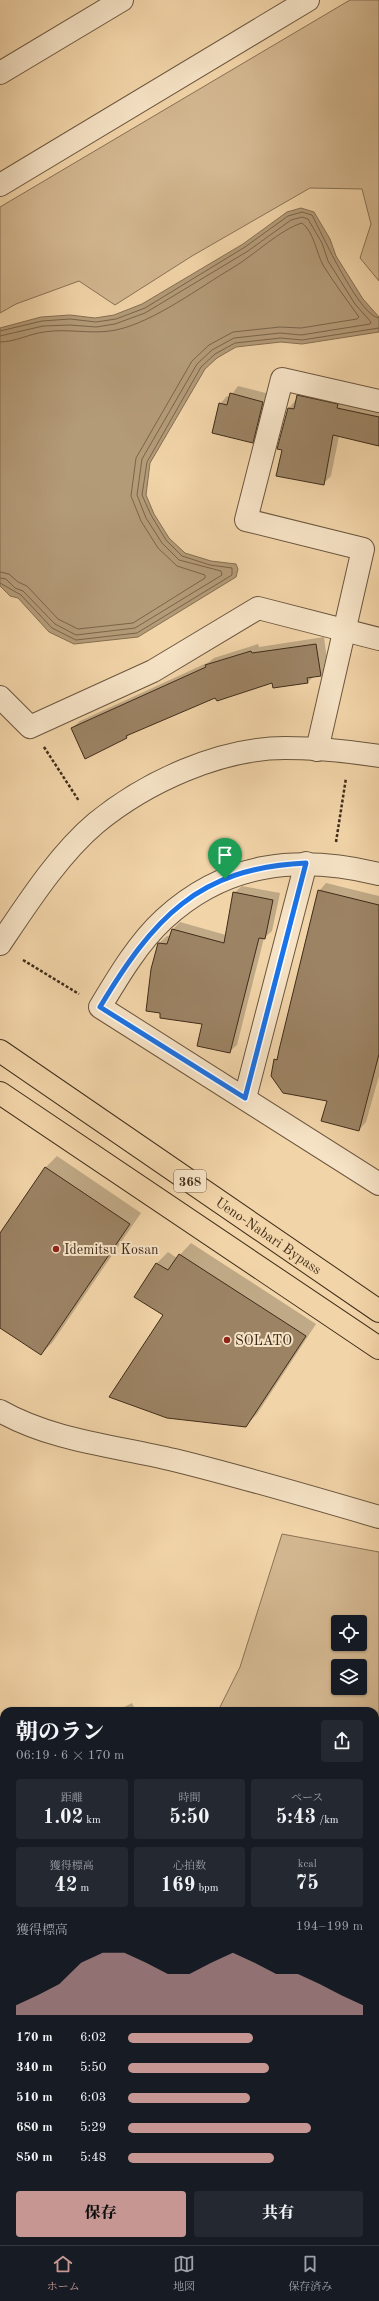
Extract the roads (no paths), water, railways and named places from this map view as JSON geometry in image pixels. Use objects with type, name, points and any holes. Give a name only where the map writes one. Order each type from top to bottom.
[{"type":"highway","name":"Ueno-Nabari Bypass","points":[[0,1051],[379,1311]]},
{"type":"highway","name":"368","points":[[0,1093],[379,1348]]},
{"type":"street","points":[[0,73],[122,0]]},
{"type":"street","points":[[1,181],[308,0]]},
{"type":"street","points":[[317,750],[344,631],[371,551],[246,520],[282,379],[379,401]]},
{"type":"street","points":[[0,696],[30,727],[153,671],[258,608],[379,639]]},
{"type":"street","points":[[0,944],[54,869],[96,824],[147,788],[182,770],[216,760],[284,748],[349,751],[379,756]]},
{"type":"street","points":[[245,1098],[306,863]]},
{"type":"street","points":[[378,1179],[100,1007],[144,942],[163,919],[205,888],[254,869],[278,864],[306,863],[333,865],[379,874]]},
{"type":"street","points":[[0,1411],[22,1424],[69,1437],[174,1460],[379,1517]]},
{"type":"water","points":[[301,208],[314,212],[330,239],[336,256],[363,299],[379,317],[379,332],[302,344],[281,342],[236,347],[217,358],[205,369],[150,463],[146,495],[154,514],[169,538],[185,553],[211,561],[236,564],[238,569],[236,577],[138,637],[74,644],[49,632],[18,598],[10,596],[0,586],[0,328],[41,317],[70,315],[95,318],[114,315],[142,304],[243,244],[287,212]]},
{"type":"place","name":"Idemitsu Kosan","points":[[56,1249]]},
{"type":"place","name":"SOLATO","points":[[227,1340]]}]
